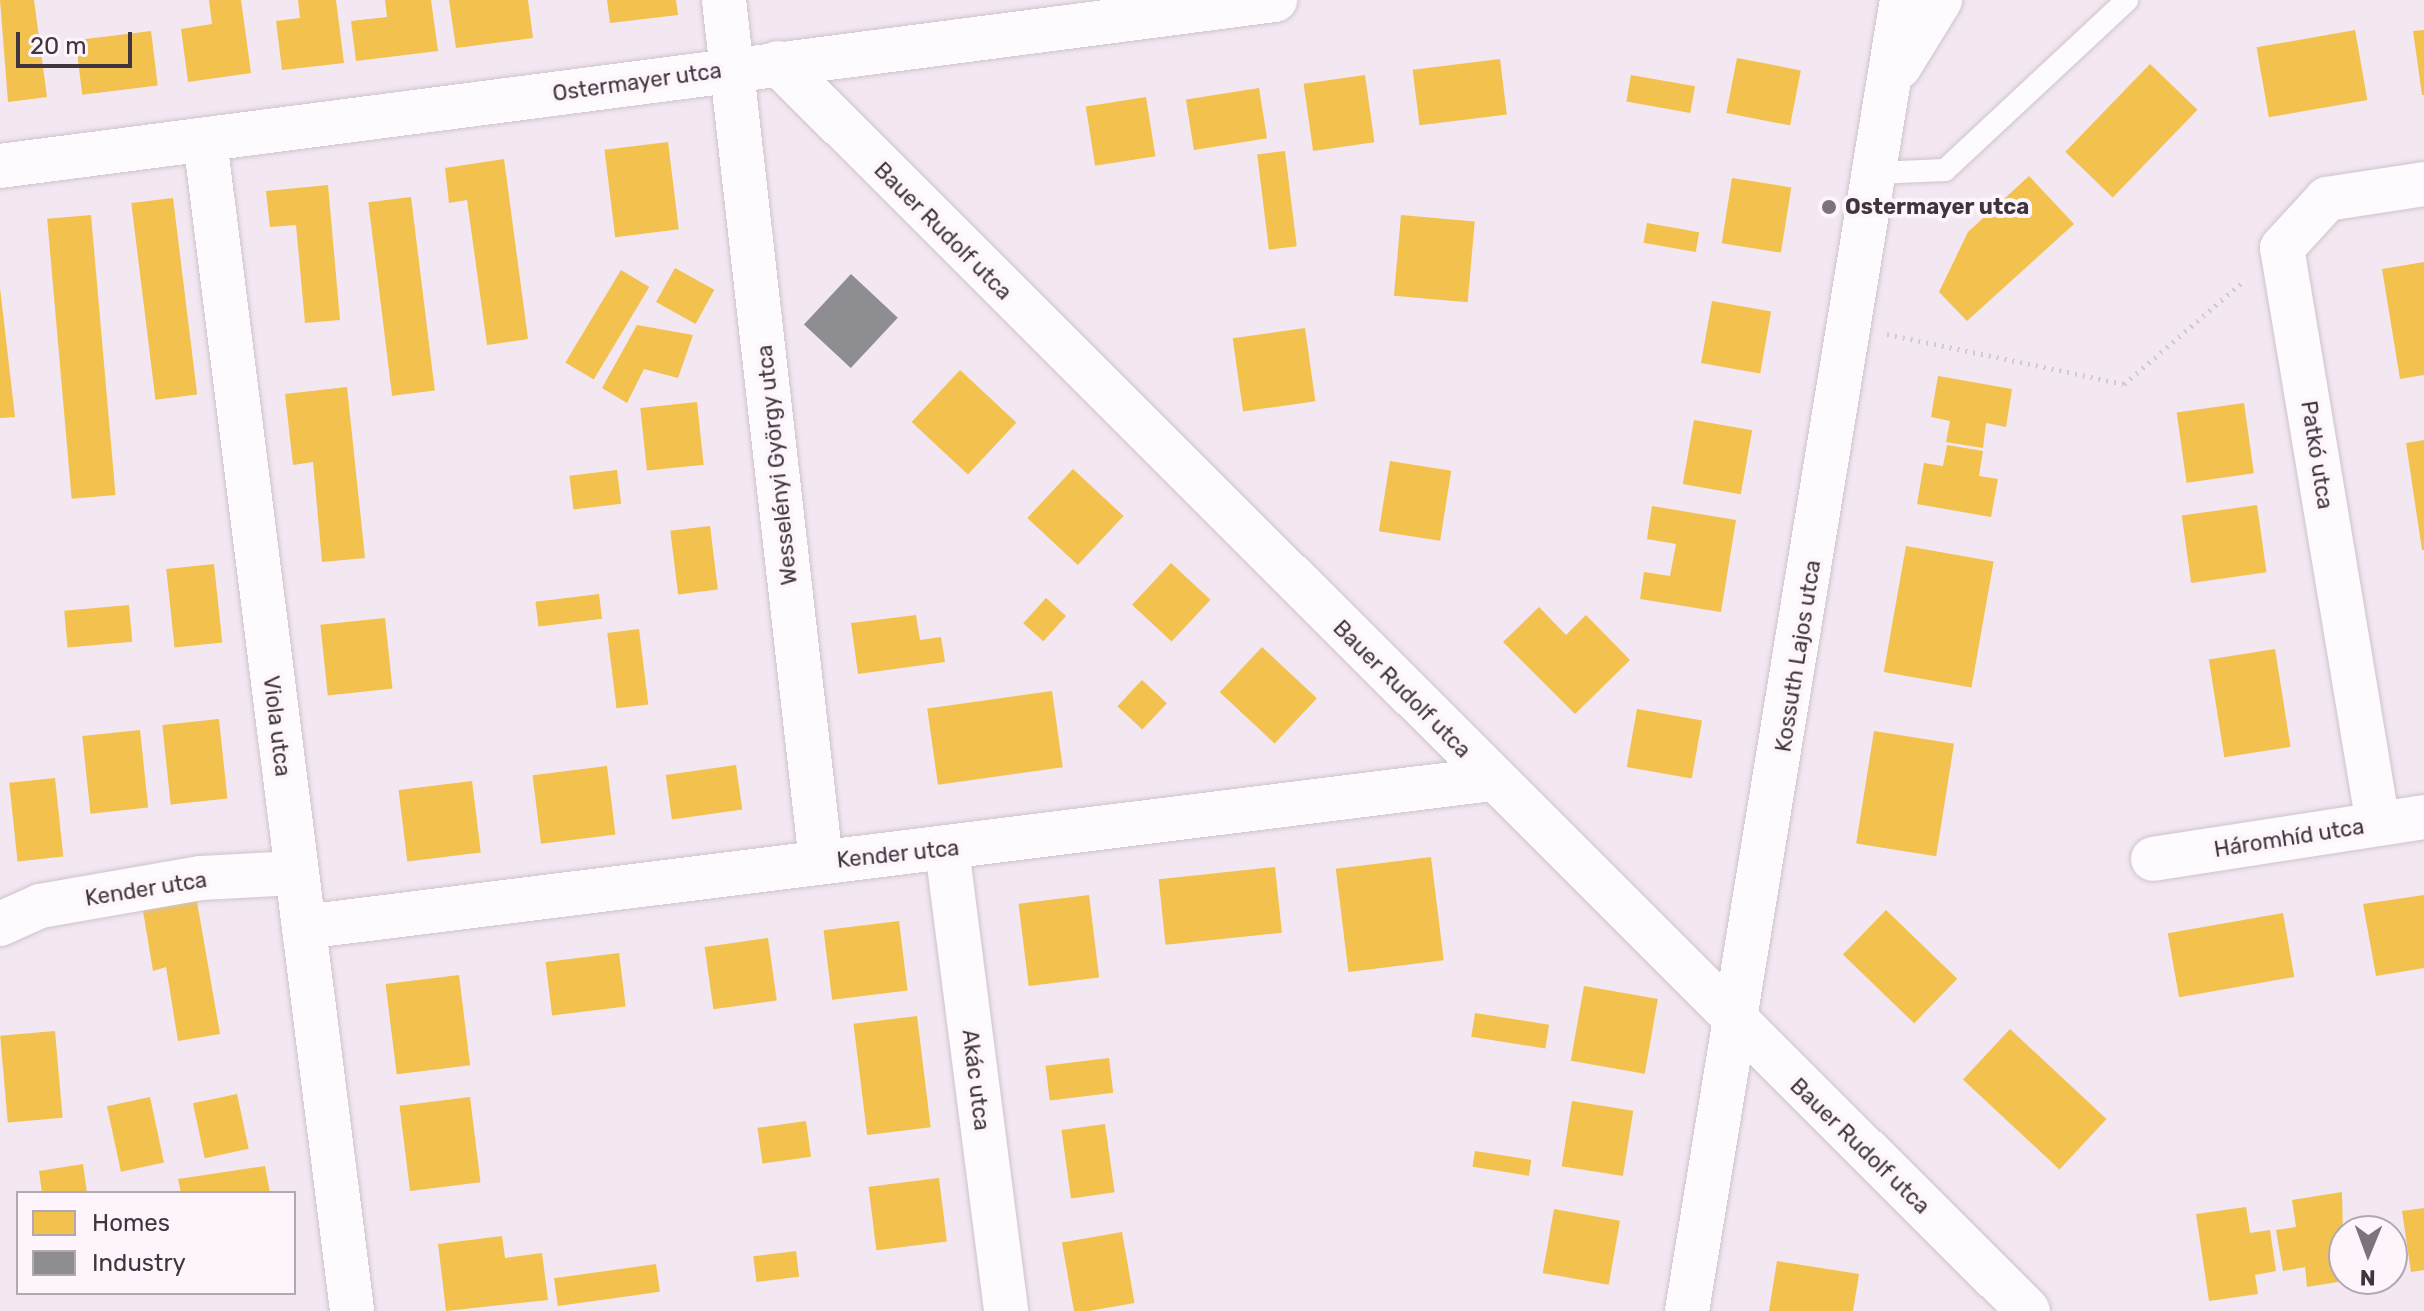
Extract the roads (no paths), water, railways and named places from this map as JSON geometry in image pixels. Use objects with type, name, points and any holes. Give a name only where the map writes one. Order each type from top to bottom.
[{"type":"street","name":"Wesselényi György utca","points":[[724,0],[821,862]]},
{"type":"street","name":"Ostermayer utca","points":[[0,166],[1275,0]]},
{"type":"street","name":"Kossuth Lajos utca","points":[[1687,1311],[1852,327],[1902,0]]},
{"type":"street","points":[[1890,83],[1940,0]]},
{"type":"street","name":"Bauer Rudolf utca","points":[[778,63],[1493,779],[1666,943],[1736,1025],[2028,1311]]},
{"type":"street","name":"Viola utca","points":[[205,140],[352,1311]]},
{"type":"street","name":"Patkó utca","points":[[2378,824],[2282,248],[2327,199],[2424,184]]},
{"type":"street","name":"Kender utca","points":[[304,927],[1493,779]]},
{"type":"street","name":"Háromhíd utca","points":[[2153,859],[2424,817]]},
{"type":"street","name":"Akác utca","points":[[947,849],[1006,1311]]},
{"type":"street","name":"Kender utca","points":[[0,924],[40,906],[201,878],[295,873]]},
{"type":"lane","points":[[1876,173],[1945,170],[2127,0]]},
{"type":"place","name":"Ostermayer utca","points":[[1829,207]]}]
